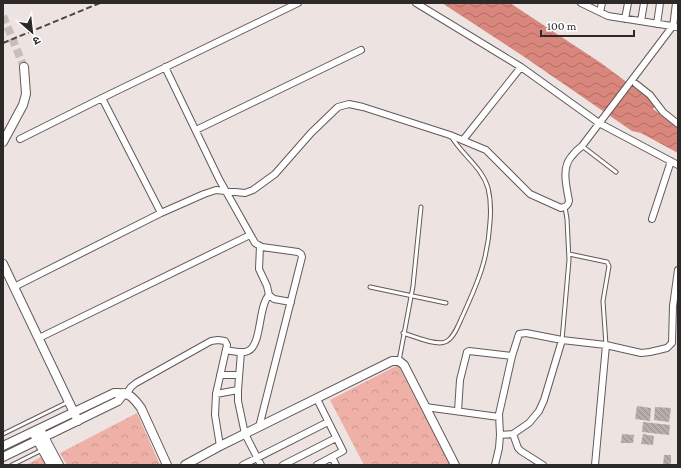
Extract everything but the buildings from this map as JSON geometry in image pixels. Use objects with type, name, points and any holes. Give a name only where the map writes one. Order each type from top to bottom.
[{"type":"street","points":[[20,139],[298,3]]},
{"type":"street","points":[[416,3],[522,67],[600,122],[678,165]]},
{"type":"street","points":[[580,3],[608,16],[674,27]]},
{"type":"street","points":[[600,12],[602,3]]},
{"type":"street","points":[[625,19],[628,3]]},
{"type":"street","points":[[641,22],[644,3]]},
{"type":"street","points":[[657,24],[660,3]]},
{"type":"street","points":[[14,288],[161,213],[204,194],[216,190],[245,192],[253,190],[262,185],[275,174],[311,132],[338,107],[349,104],[363,107],[450,135],[487,151],[530,194],[561,208],[565,208],[569,201],[565,173],[567,163],[634,81],[674,27],[676,3]]},
{"type":"street","points":[[196,130],[361,50]]},
{"type":"street","points":[[3,142],[23,105],[26,94],[24,67]]},
{"type":"street","points":[[166,67],[219,179],[255,242],[260,246],[298,252],[302,257],[259,427]]},
{"type":"street","points":[[463,140],[522,67]]},
{"type":"street","points":[[634,81],[650,95],[663,112],[677,122]]},
{"type":"street","points":[[102,98],[161,213]]},
{"type":"street","points":[[652,219],[671,161]]},
{"type":"street","points":[[39,338],[250,235]]},
{"type":"street","points":[[260,246],[259,269],[267,286],[269,295],[274,299],[291,302]]},
{"type":"street","points":[[3,264],[78,421]]},
{"type":"street","points":[[495,465],[499,448],[499,416],[512,356],[519,334],[521,333],[606,345],[641,353],[667,348],[671,345],[672,306],[678,270]]},
{"type":"street","points":[[226,350],[241,352],[250,350],[256,340],[265,301],[269,295]]},
{"type":"street","points":[[3,457],[118,401],[136,383],[211,341],[218,340],[225,341],[227,345],[216,394],[215,415],[220,446]]},
{"type":"street","points":[[500,435],[513,434],[529,422],[538,411],[544,400],[562,340]]},
{"type":"street","points":[[595,465],[606,345]]},
{"type":"street","points":[[241,352],[238,401],[245,434],[261,465]]},
{"type":"street","points":[[458,411],[460,380],[467,352],[512,356]]},
{"type":"street","points":[[185,465],[220,446],[392,361],[399,361],[404,365],[455,465]]},
{"type":"street","points":[[220,375],[239,375]]},
{"type":"street","points":[[216,394],[238,390]]},
{"type":"street","points":[[3,446],[114,393],[125,393],[141,408],[168,465]]},
{"type":"street","points":[[316,465],[343,451],[317,399]]},
{"type":"street","points":[[425,408],[499,416]]},
{"type":"street","points":[[243,465],[328,422]]},
{"type":"street","points":[[36,430],[46,448],[59,465]]},
{"type":"street","points":[[513,434],[518,448],[543,465]]},
{"type":"street","points":[[283,465],[336,438]]},
{"type":"street","points":[[46,448],[51,465]]},
{"type":"street","points":[[332,457],[336,465]]},
{"type":"lane","points":[[404,333],[437,343],[444,343],[449,340],[459,324],[478,283],[486,258],[491,208],[488,188],[479,170],[450,135]]},
{"type":"lane","points":[[582,146],[616,172]]},
{"type":"lane","points":[[399,361],[411,296],[421,207]]},
{"type":"lane","points":[[562,340],[568,254],[567,219],[565,208]]},
{"type":"lane","points":[[568,254],[608,262],[609,266],[603,301],[606,345]]},
{"type":"lane","points":[[370,287],[446,303]]},
{"type":"lane","points":[[3,434],[69,402]]},
{"type":"lane","points":[[12,465],[46,448]]},
{"type":"green space","points":[[398,365],[450,465],[364,465],[330,400]]},
{"type":"green space","points":[[137,413],[160,465],[67,465],[60,453]]},
{"type":"green space","points":[[43,456],[48,465],[26,465]]},
{"type":"water","points":[[442,3],[510,3],[601,63],[656,104],[653,109],[678,127],[678,153],[641,133],[632,131],[523,56]]},
{"type":"tunnel","points":[[3,16],[24,67]]},
{"type":"railway","points":[[3,43],[100,3]]}]
